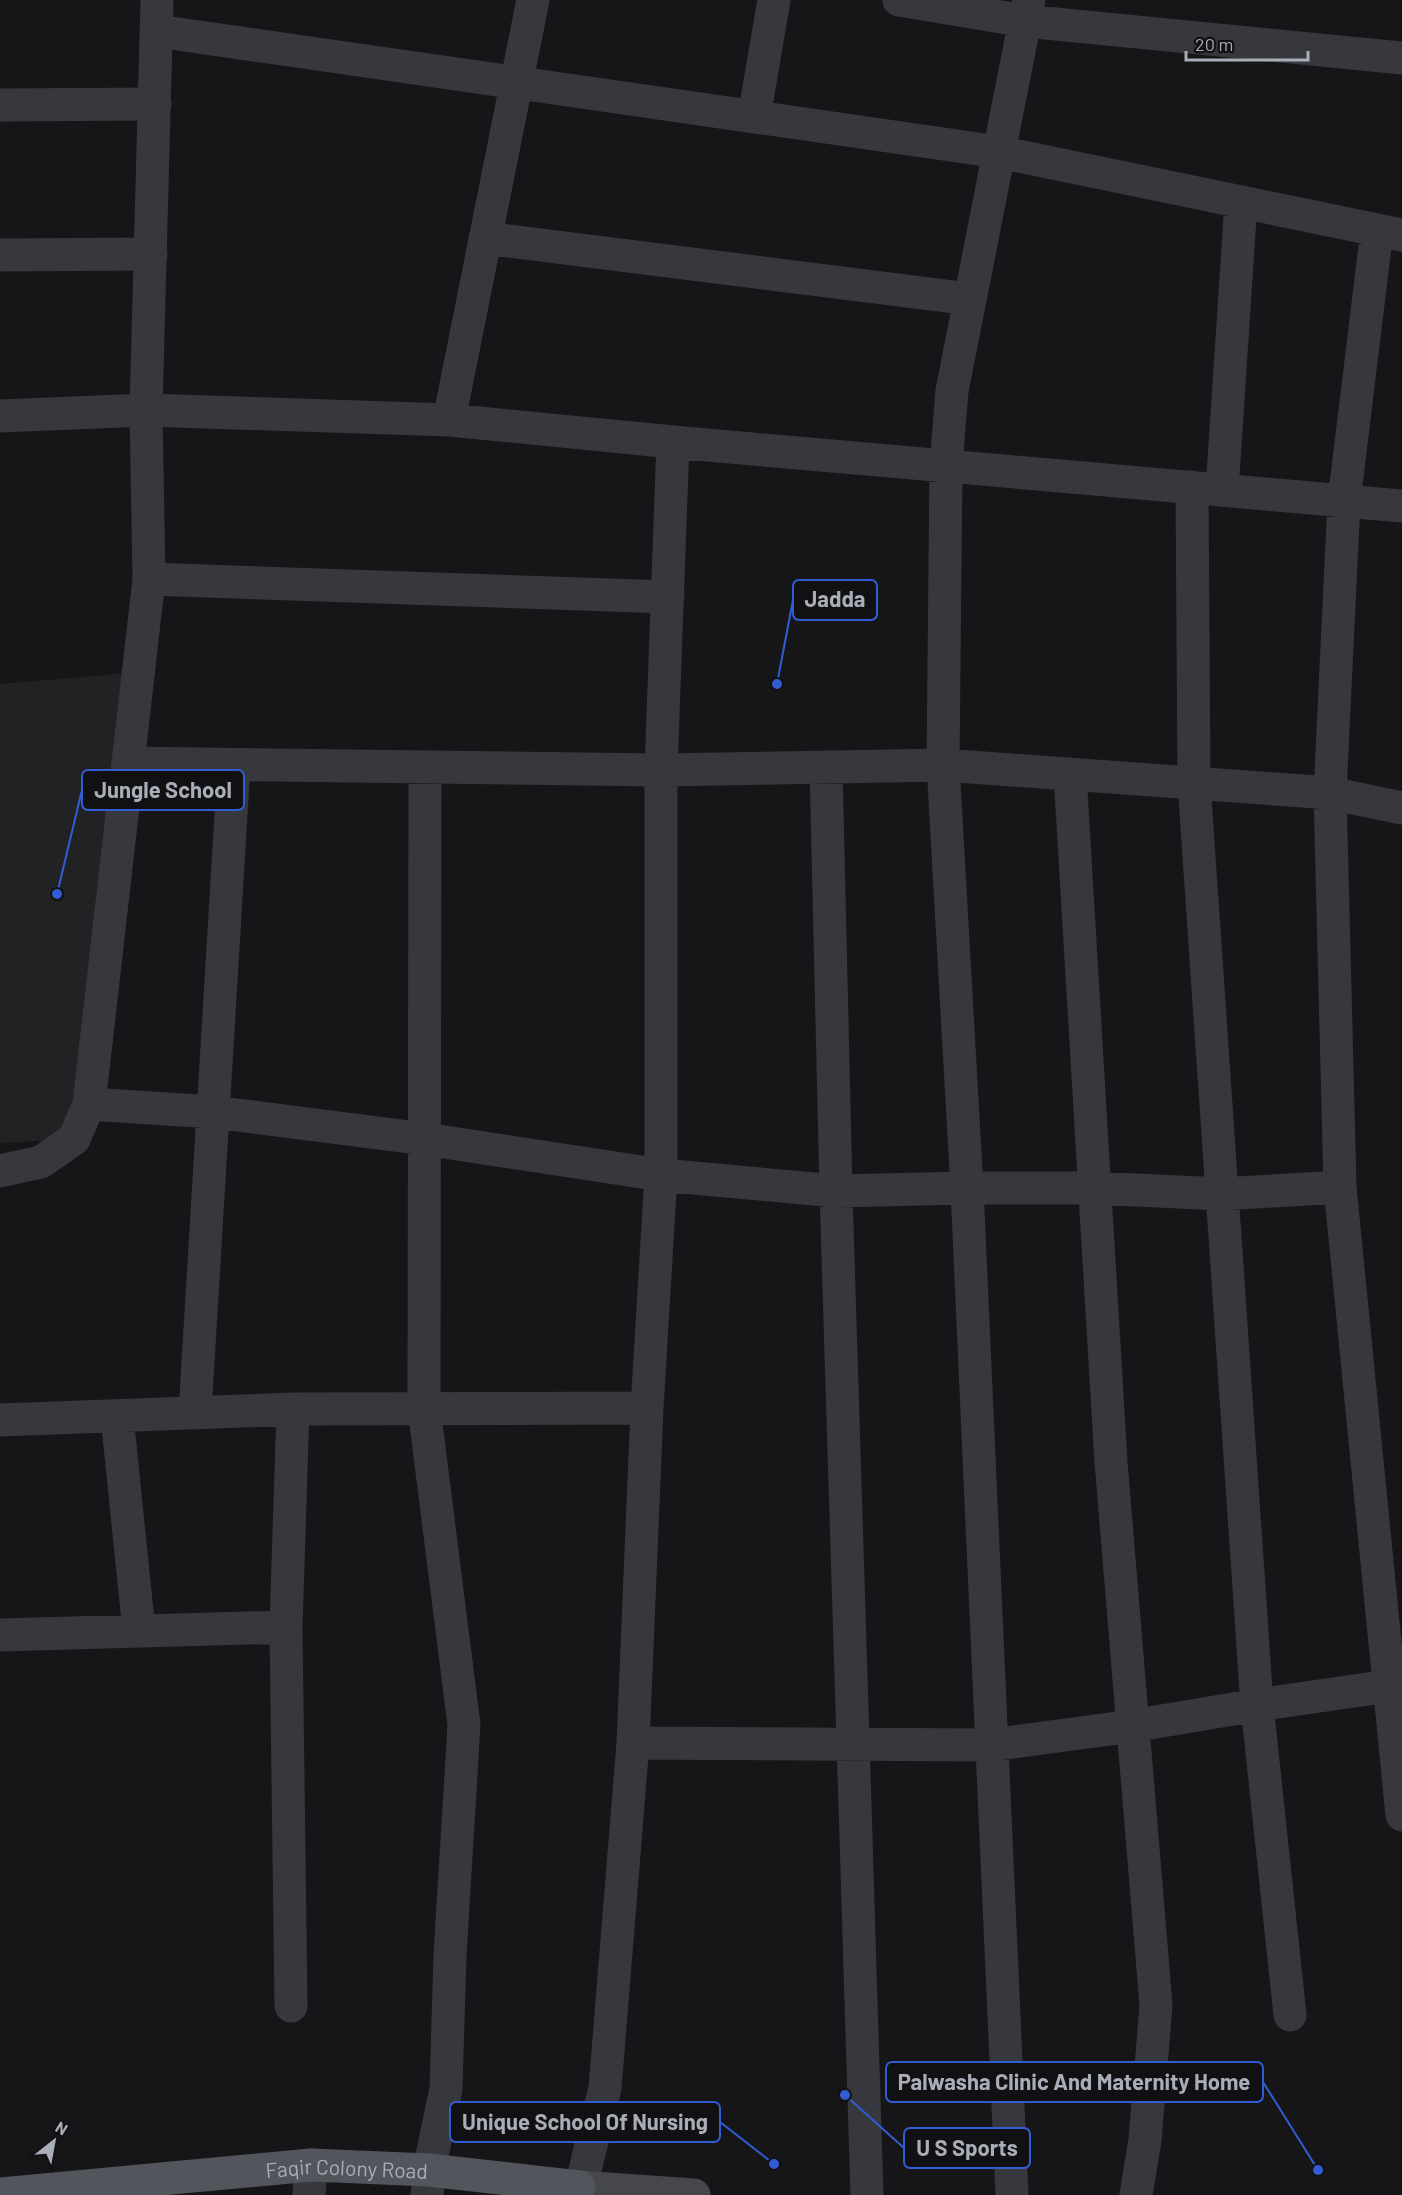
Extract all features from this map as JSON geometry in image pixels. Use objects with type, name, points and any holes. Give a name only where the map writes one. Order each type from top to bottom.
[{"type":"main road","name":"Faqir Colony Road","points":[[0,2194],[310,2180],[694,2195]]},
{"type":"street","points":[[449,420],[533,0]]},
{"type":"street","points":[[754,117],[774,0]]},
{"type":"street","points":[[899,0],[1027,11],[1402,58]]},
{"type":"street","points":[[1012,2195],[990,1745],[967,1188],[944,765],[946,465],[952,391],[1027,11]]},
{"type":"street","points":[[0,1171],[41,1162],[74,1139],[90,1104],[150,579],[146,410],[158,16],[515,83],[999,152],[1390,232],[1344,501],[1330,793],[1341,1187],[1395,1685],[1402,1815]]},
{"type":"street","points":[[0,105],[155,104]]},
{"type":"street","points":[[1241,202],[1207,489],[1194,783],[1257,1705],[1290,2015]]},
{"type":"street","points":[[485,238],[970,299]]},
{"type":"street","points":[[0,255],[151,254]]},
{"type":"street","points":[[0,416],[146,410],[449,420],[1402,506]]},
{"type":"street","points":[[579,2191],[605,2088],[633,1743],[647,1408],[661,1175],[661,770],[674,442]]},
{"type":"street","points":[[150,579],[668,597]]},
{"type":"street","points":[[129,763],[661,770],[944,765],[1330,793],[1402,808]]},
{"type":"street","points":[[195,1412],[234,765]]},
{"type":"street","points":[[425,767],[424,1408],[464,1725],[450,1955],[446,2089],[428,2183]]},
{"type":"street","points":[[826,767],[836,1191],[867,2195]]},
{"type":"street","points":[[1070,774],[1111,1462],[1156,2005],[1145,2140],[1136,2195]]},
{"type":"street","points":[[90,1104],[213,1112],[425,1139],[661,1175],[836,1191],[1094,1188],[1222,1194],[1341,1187]]},
{"type":"street","points":[[0,1420],[293,1409],[647,1408]]},
{"type":"street","points":[[291,2006],[286,1627],[293,1409]]},
{"type":"street","points":[[117,1416],[139,1631]]},
{"type":"street","points":[[0,1635],[286,1627]]},
{"type":"street","points":[[633,1743],[990,1745],[1132,1726],[1395,1685]]},
{"type":"shaded area","points":[[140,672],[74,1139],[0,1143],[0,684]]},
{"type":"place","name":"Jadda","points":[[777,684]]},
{"type":"place","name":"Jungle School","points":[[57,894]]},
{"type":"place","name":"U S Sports","points":[[845,2095]]},
{"type":"place","name":"Unique School Of Nursing","points":[[774,2164]]},
{"type":"place","name":"Palwasha Clinic And Maternity Home","points":[[1318,2170]]}]
